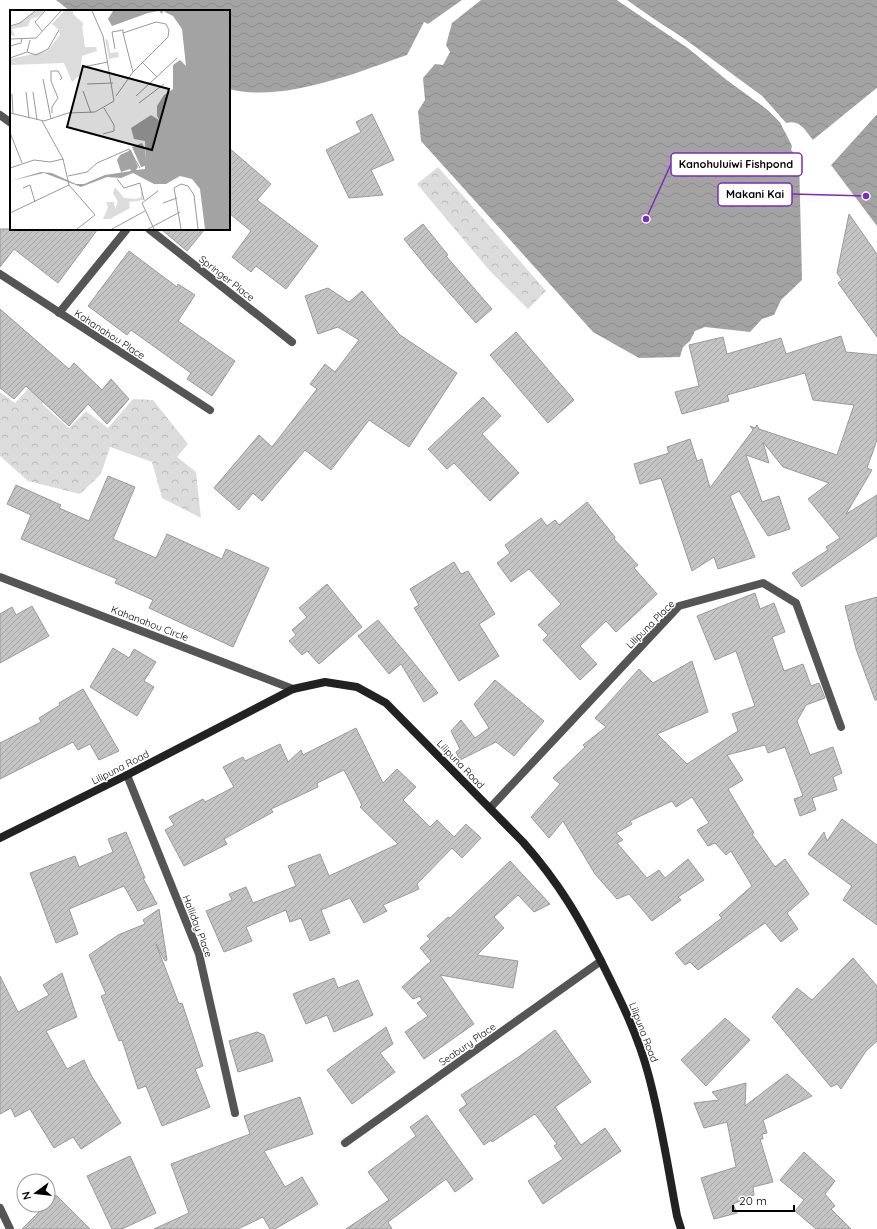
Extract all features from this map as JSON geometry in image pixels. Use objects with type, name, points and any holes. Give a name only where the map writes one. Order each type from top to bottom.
[{"type":"street","points":[[0,115],[10,122]]},
{"type":"street","points":[[59,313],[126,230]]},
{"type":"street","name":"Springer Place","points":[[151,230],[292,342]]},
{"type":"street","name":"Kahanahou Place","points":[[0,274],[210,410]]},
{"type":"street","name":"Kahanahou Circle","points":[[0,577],[294,689]]},
{"type":"street","name":"Lilipuna Place","points":[[490,808],[679,606],[763,583],[796,603],[841,728]]},
{"type":"street","name":"Lilipuna Road","points":[[0,838],[127,775],[294,689],[309,684],[331,683],[357,687],[372,694],[398,714],[528,847],[561,888],[584,927],[632,1024],[648,1073],[681,1229]]},
{"type":"street","name":"Halliday Place","points":[[127,775],[200,954],[235,1114]]},
{"type":"street","name":"Seabury Place","points":[[344,1143],[601,961]]},
{"type":"street","points":[[0,1208],[10,1229]]},
{"type":"green space","points":[[438,167],[546,291],[528,309],[489,270],[417,184]]},
{"type":"green space","points":[[54,361],[62,376],[42,404],[69,428],[86,411],[108,428],[133,399],[153,400],[188,444],[177,457],[196,472],[201,518],[162,498],[152,462],[110,447],[101,474],[80,494],[28,481],[0,456],[0,392],[15,403]]},
{"type":"water","points":[[56,0],[462,0],[428,24],[424,22],[407,55],[319,84],[272,92],[250,92],[230,89],[230,10],[69,10]]},
{"type":"water","points":[[481,0],[617,0],[688,48],[727,80],[768,110],[780,122],[792,146],[791,150],[799,158],[802,280],[781,300],[774,315],[762,319],[750,332],[705,327],[695,331],[690,341],[683,347],[680,357],[639,358],[593,332],[421,141],[418,111],[425,100],[423,78],[435,64],[443,65],[450,52],[446,45],[452,23]]},
{"type":"water","points":[[627,0],[877,0],[877,88],[813,140],[802,126],[791,122],[786,123],[762,96]]},
{"type":"water","points":[[877,114],[877,226],[831,165]]},
{"type":"pier","points":[[617,0],[621,0],[689,46],[728,78],[769,108],[781,121],[785,132],[780,122],[768,110],[727,80],[688,48]]},
{"type":"pier","points":[[625,0],[682,37],[762,96],[786,123],[785,125],[761,97]]},
{"type":"pier","points":[[877,88],[877,90],[814,142],[813,140]]},
{"type":"pier","points":[[877,112],[877,114],[831,165],[830,164]]},
{"type":"building","points":[[372,114],[394,160],[371,170],[383,195],[349,198],[326,150],[361,132],[356,122]]},
{"type":"building","points":[[230,149],[271,184],[257,200],[318,246],[286,289],[256,266],[251,272],[232,257],[251,231],[230,214]]},
{"type":"building","points":[[849,214],[877,254],[877,337],[838,283],[842,280],[837,273]]},
{"type":"building","points":[[423,224],[448,255],[446,256],[492,309],[476,323],[404,239]]},
{"type":"building","points":[[0,229],[97,230],[58,283],[14,249],[0,267]]},
{"type":"building","points":[[162,230],[204,230],[187,251]]},
{"type":"building","points":[[129,251],[177,287],[178,284],[195,295],[178,321],[235,361],[212,396],[187,379],[191,373],[131,330],[127,335],[88,306]]},
{"type":"building","points":[[328,288],[349,302],[362,291],[400,335],[457,373],[409,447],[369,420],[331,470],[305,450],[262,501],[253,493],[239,510],[214,488],[259,435],[272,447],[317,389],[310,384],[325,364],[335,372],[359,340],[338,327],[318,334],[305,296]]},
{"type":"building","points":[[0,309],[69,369],[74,363],[102,390],[111,379],[129,399],[107,424],[88,404],[69,426],[26,386],[14,399],[0,388]]},
{"type":"building","points":[[516,332],[574,400],[548,423],[490,355]]},
{"type":"building","points":[[841,336],[846,352],[877,355],[877,440],[867,468],[872,470],[846,514],[877,495],[877,536],[802,587],[792,573],[828,550],[826,547],[840,538],[808,499],[829,483],[783,467],[763,442],[769,463],[746,455],[762,502],[779,496],[790,529],[768,536],[739,491],[730,496],[755,557],[718,569],[714,557],[692,571],[661,478],[640,484],[634,464],[669,453],[667,447],[690,439],[697,461],[702,459],[710,488],[753,430],[750,426],[755,428],[757,425],[759,429],[837,455],[854,405],[813,400],[805,373],[727,395],[729,401],[682,414],[675,392],[699,386],[689,345],[723,337],[727,354],[781,338],[786,354]]},
{"type":"building","points":[[483,397],[501,416],[482,434],[519,473],[490,501],[454,463],[447,469],[428,449]]},
{"type":"building","points":[[108,476],[135,487],[113,539],[156,558],[167,534],[222,559],[226,549],[269,568],[233,647],[149,608],[153,600],[115,583],[117,579],[21,539],[31,515],[7,504],[16,485],[61,505],[59,508],[89,521]]},
{"type":"building","points":[[587,502],[615,537],[614,539],[638,565],[634,568],[657,594],[616,632],[606,621],[580,646],[597,664],[580,680],[543,640],[548,635],[538,625],[561,604],[529,569],[511,582],[497,563],[510,553],[505,545],[541,518],[547,526],[555,520],[559,525]]},
{"type":"building","points":[[454,562],[461,574],[468,571],[495,614],[479,624],[499,656],[459,681],[414,608],[419,605],[410,589]]},
{"type":"building","points":[[327,584],[362,627],[319,664],[307,651],[302,655],[289,641],[296,635],[292,630],[307,617],[299,608]]},
{"type":"building","points":[[755,593],[760,609],[774,603],[785,632],[772,637],[784,671],[803,664],[811,686],[819,683],[825,698],[806,705],[797,721],[810,755],[833,747],[842,773],[833,777],[837,790],[812,798],[816,810],[800,816],[794,799],[803,796],[785,747],[768,753],[765,745],[727,755],[743,780],[728,789],[754,833],[752,834],[775,867],[785,859],[809,894],[787,913],[798,929],[781,942],[765,923],[698,970],[690,962],[685,965],[675,953],[722,918],[719,915],[752,886],[731,851],[726,855],[715,843],[708,846],[697,830],[709,823],[692,797],[676,807],[672,801],[630,821],[632,824],[616,833],[623,840],[617,843],[647,878],[659,870],[665,878],[688,859],[704,880],[678,897],[681,900],[652,921],[629,894],[617,899],[595,874],[563,821],[549,838],[531,817],[560,784],[553,778],[585,747],[583,745],[606,727],[595,718],[639,669],[653,683],[692,661],[708,712],[657,734],[687,764],[738,731],[732,714],[755,706],[736,651],[715,660],[697,616]]},
{"type":"building","points":[[877,597],[877,700],[875,700],[856,649],[845,606]]},
{"type":"building","points":[[32,606],[49,636],[0,663],[0,614],[12,607],[16,615]]},
{"type":"building","points":[[378,620],[438,693],[424,702],[401,664],[389,674],[358,636]]},
{"type":"building","points":[[113,648],[129,658],[134,649],[156,662],[144,681],[154,687],[137,716],[90,687]]},
{"type":"building","points":[[495,680],[544,721],[514,756],[496,742],[460,760],[456,752],[460,749],[451,731],[461,720],[475,738],[489,728],[474,704]]},
{"type":"building","points":[[83,689],[119,751],[99,760],[90,744],[78,750],[73,742],[0,779],[0,743],[41,722],[39,718],[60,705],[59,703]]},
{"type":"building","points":[[356,728],[383,783],[397,769],[416,787],[403,800],[430,827],[437,820],[454,837],[466,824],[481,838],[462,858],[452,848],[417,884],[419,889],[383,905],[387,911],[364,923],[350,898],[321,910],[330,933],[310,941],[301,918],[290,922],[286,910],[246,927],[252,941],[224,952],[206,911],[232,900],[229,894],[246,887],[253,903],[296,886],[288,866],[320,854],[329,876],[398,844],[360,807],[362,805],[344,770],[317,783],[318,787],[271,809],[273,812],[224,839],[227,844],[184,866],[165,830],[174,825],[169,817],[203,799],[205,802],[234,787],[223,767],[243,757],[245,761],[280,744],[288,762],[301,750],[303,755]]},
{"type":"building","points":[[842,819],[877,845],[877,925],[843,900],[852,886],[808,854],[824,832],[827,841]]},
{"type":"building","points":[[126,832],[145,878],[143,878],[157,904],[138,911],[124,886],[69,909],[78,934],[56,943],[30,873],[75,856],[79,867],[113,852],[108,839]]},
{"type":"building","points":[[510,861],[550,904],[534,912],[518,895],[494,917],[504,928],[477,955],[518,961],[513,988],[440,975],[474,1024],[424,1059],[405,1032],[428,1016],[417,1003],[422,1000],[420,996],[413,999],[402,987],[431,961],[420,948],[430,939],[427,936],[448,917],[450,918]]},
{"type":"building","points":[[159,909],[167,960],[165,961],[156,944],[179,1004],[182,1003],[203,1066],[195,1069],[210,1107],[162,1126],[146,1086],[138,1089],[122,1040],[119,1041],[101,996],[106,994],[89,955],[118,935],[145,924],[143,920]]},
{"type":"building","points":[[853,958],[877,986],[877,1041],[866,1051],[841,1089],[837,1084],[831,1087],[772,1017],[797,988],[812,1000]]},
{"type":"building","points":[[62,973],[77,1017],[46,1031],[67,1069],[84,1060],[91,1075],[121,1123],[81,1149],[73,1137],[54,1148],[30,1109],[15,1117],[11,1108],[0,1114],[0,976],[18,1012],[49,995],[43,985]]},
{"type":"building","points":[[334,978],[338,988],[358,980],[373,1015],[334,1032],[327,1015],[306,1024],[293,994]]},
{"type":"building","points":[[725,1018],[750,1040],[706,1086],[681,1060]]},
{"type":"building","points":[[386,1027],[393,1044],[380,1053],[395,1072],[352,1104],[327,1070]]},
{"type":"building","points":[[555,1030],[591,1082],[555,1107],[581,1145],[605,1128],[621,1151],[543,1204],[528,1181],[563,1159],[554,1146],[557,1144],[535,1114],[492,1142],[491,1140],[484,1145],[459,1110],[467,1104],[461,1095],[520,1056]]},
{"type":"building","points":[[257,1032],[264,1035],[273,1061],[238,1072],[229,1041]]},
{"type":"building","points":[[787,1074],[812,1096],[763,1120],[767,1133],[762,1134],[763,1139],[760,1139],[773,1182],[753,1187],[754,1195],[733,1204],[737,1213],[714,1219],[701,1178],[736,1167],[727,1122],[704,1128],[694,1103],[719,1100],[712,1092],[746,1083],[745,1106]]},
{"type":"building","points":[[300,1097],[313,1134],[264,1151],[285,1187],[302,1177],[318,1204],[275,1229],[270,1229],[263,1217],[238,1229],[154,1229],[189,1213],[171,1164],[250,1134],[244,1116]]},
{"type":"building","points":[[427,1115],[473,1179],[455,1192],[446,1179],[388,1222],[392,1229],[346,1229],[389,1200],[368,1172],[416,1136],[410,1127]]},
{"type":"building","points":[[804,1152],[835,1181],[825,1194],[835,1206],[831,1209],[851,1229],[816,1229],[795,1211],[804,1200],[780,1180]]},
{"type":"building","points":[[130,1156],[156,1213],[122,1229],[112,1229],[87,1176]]},
{"type":"building","points":[[56,1195],[90,1229],[22,1229],[38,1213],[56,1213]]},
{"type":"place","name":"Makani Kai","points":[[866,196]]},
{"type":"place","name":"Kanohuluiwi Fishpond","points":[[646,219]]}]
